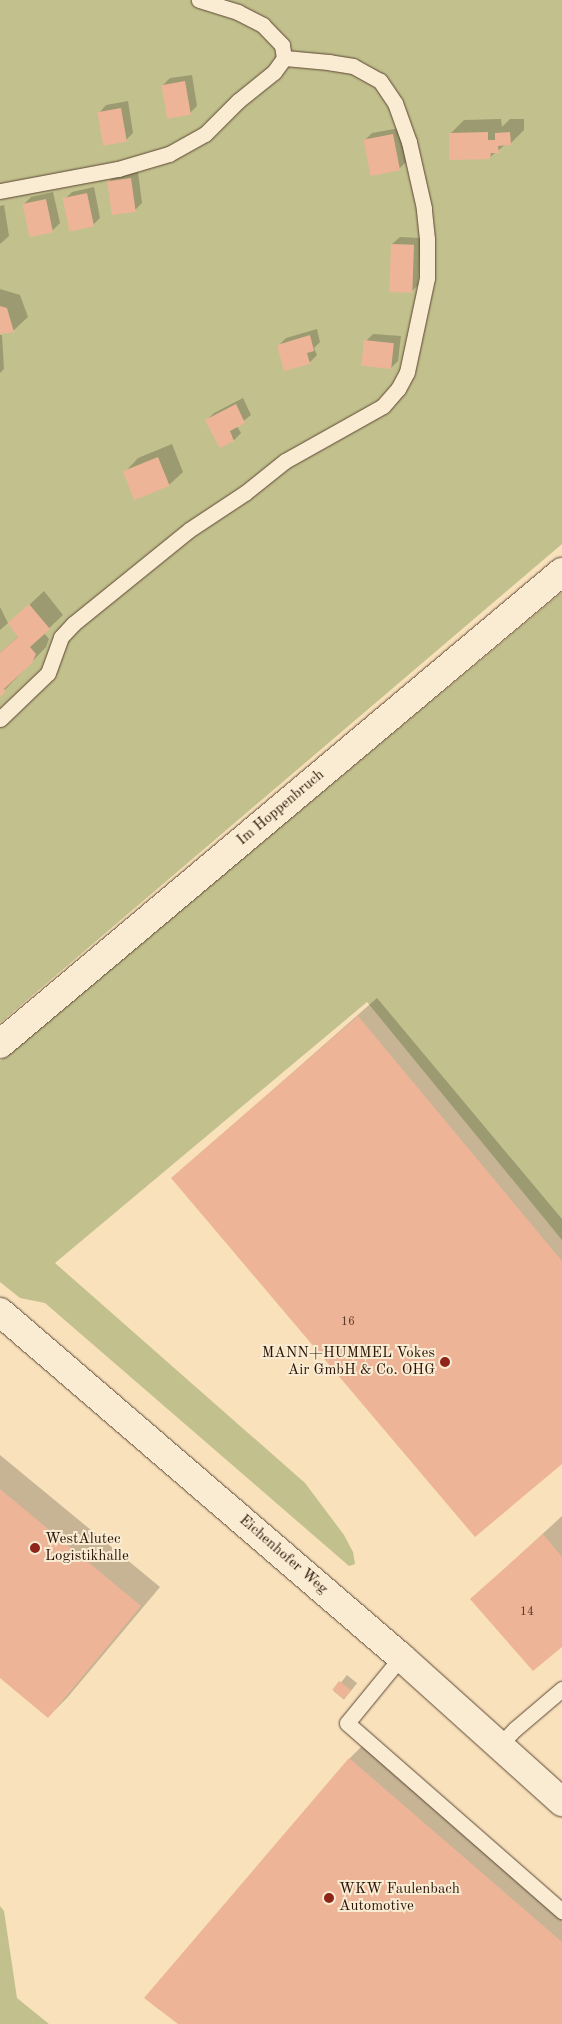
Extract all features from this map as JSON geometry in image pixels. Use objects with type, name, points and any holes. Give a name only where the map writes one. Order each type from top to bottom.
[{"type":"street","name":"Im Hoppenbruch","points":[[0,1044],[562,572]]},
{"type":"street","name":"Eichenhofer Weg","points":[[0,1312],[401,1657],[562,1802]]},
{"type":"lane","points":[[0,191],[118,169],[169,154],[205,134],[238,101],[274,72],[284,58],[282,45],[264,25],[238,12],[199,0]]},
{"type":"lane","points":[[0,719],[48,673],[61,637],[73,624],[189,530],[245,493],[284,461],[383,406],[398,389],[407,372],[427,278],[427,239],[424,208],[409,142],[395,103],[380,81],[353,66],[284,58]]},
{"type":"lane","points":[[401,1657],[347,1723],[562,1911]]},
{"type":"lane","points":[[499,1746],[515,1729],[562,1689]]},
{"type":"shaded area","points":[[0,0],[562,0],[562,544],[0,1023]]},
{"type":"shaded area","points":[[562,592],[562,1240],[367,1002],[55,1263],[305,1483],[344,1535],[353,1552],[355,1564],[349,1566],[45,1303],[20,1298],[0,1282],[0,1061]]},
{"type":"shaded area","points":[[0,1906],[4,1911],[17,1998],[49,2024],[0,2024]]},
{"type":"building","points":[[185,81],[191,114],[167,119],[161,85]]},
{"type":"building","points":[[121,108],[127,141],[103,146],[97,112]]},
{"type":"building","points":[[488,132],[488,140],[495,140],[495,133],[510,132],[511,145],[498,146],[499,153],[491,153],[490,159],[449,160],[449,133]]},
{"type":"building","points":[[393,134],[400,170],[371,176],[364,140]]},
{"type":"building","points":[[131,178],[136,212],[112,215],[107,181]]},
{"type":"building","points":[[87,193],[94,226],[70,231],[63,198]]},
{"type":"building","points":[[46,199],[53,232],[30,237],[23,204]]},
{"type":"building","points":[[391,244],[414,245],[412,293],[389,292]]},
{"type":"building","points":[[0,306],[7,308],[14,332],[0,334]]},
{"type":"building","points":[[310,335],[314,351],[307,353],[310,364],[284,371],[277,345]]},
{"type":"building","points":[[364,340],[394,343],[391,369],[361,366]]},
{"type":"building","points":[[236,404],[245,423],[230,431],[234,441],[220,448],[205,420]]},
{"type":"building","points":[[158,457],[170,486],[134,500],[123,471]]},
{"type":"building","points":[[29,604],[50,629],[30,647],[36,654],[32,663],[4,689],[6,691],[0,697],[0,653],[18,637],[8,623]]},
{"type":"building","name":"MANN+HUMMEL Vokes Air GmbH & Co. OHG","points":[[358,1016],[562,1261],[562,1464],[475,1537],[171,1178]]},
{"type":"building","name":"WestAlutec Logistikhalle","points":[[0,1489],[141,1606],[48,1718],[0,1678]]},
{"type":"building","points":[[543,1534],[562,1557],[562,1647],[533,1671],[470,1599]]},
{"type":"building","points":[[339,1681],[351,1690],[344,1699],[332,1690]]},
{"type":"building","name":"WKW Faulenbach Automotive","points":[[349,1758],[562,1942],[562,2024],[178,2024],[144,1998]]},
{"type":"place","name":"MANN+HUMMEL Vokes Air GmbH & Co. OHG","points":[[445,1362]]},
{"type":"place","name":"WestAlutec Logistikhalle","points":[[35,1548]]},
{"type":"place","name":"WKW Faulenbach Automotive","points":[[329,1898]]}]
